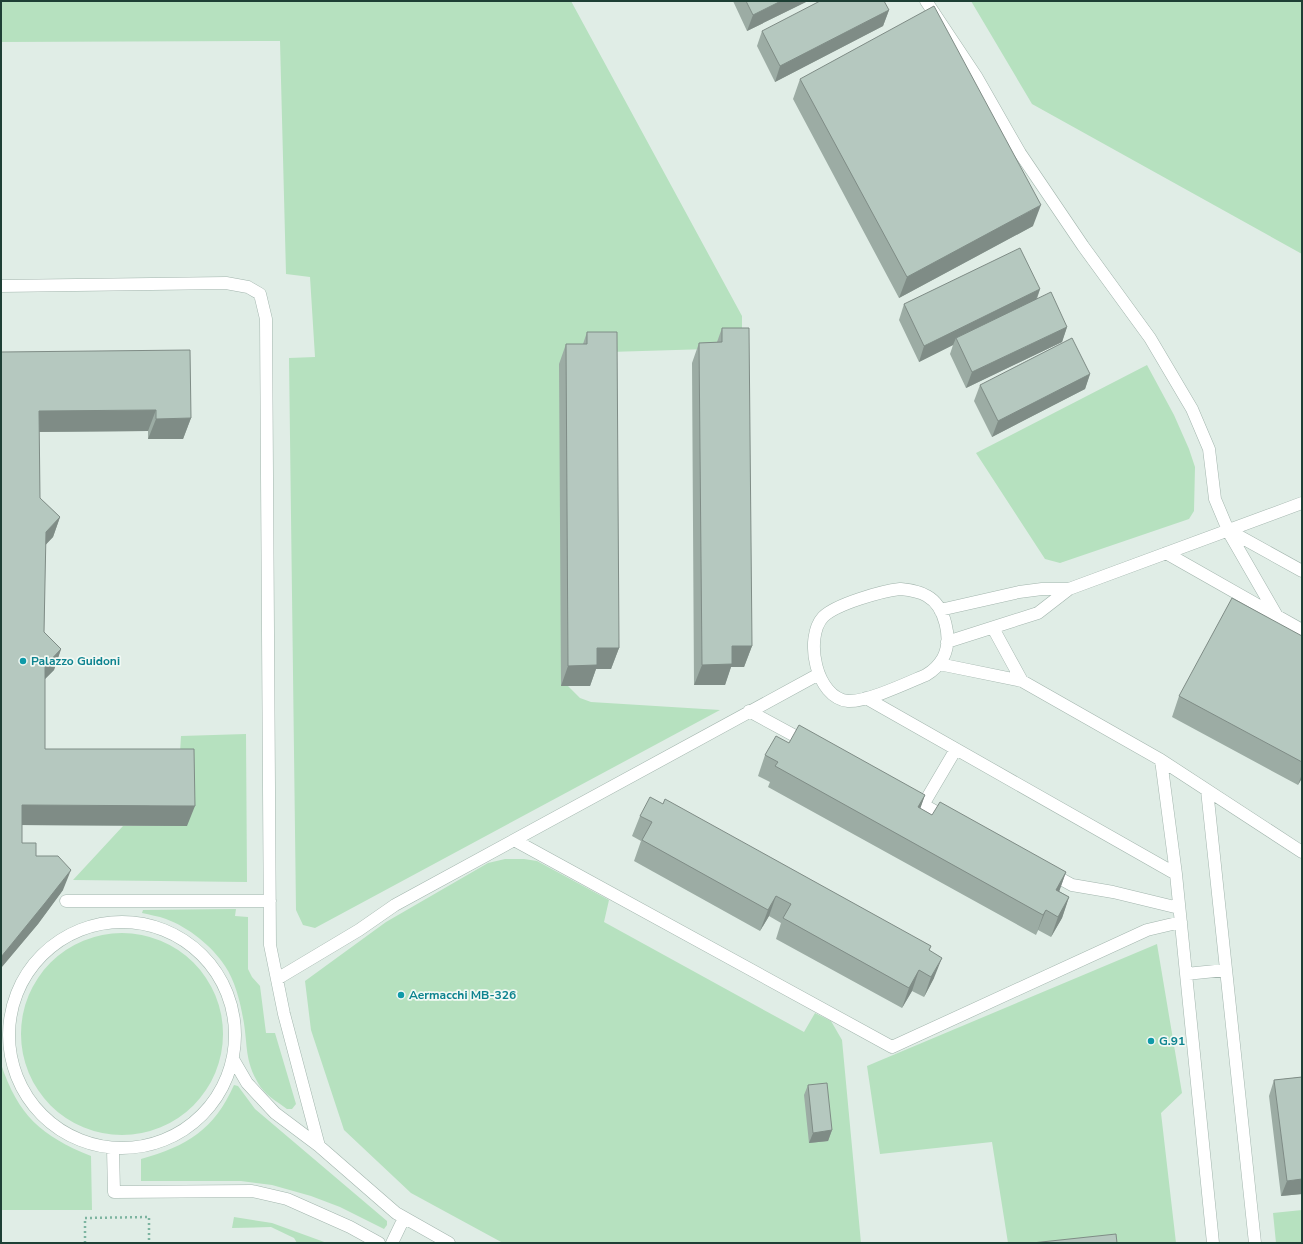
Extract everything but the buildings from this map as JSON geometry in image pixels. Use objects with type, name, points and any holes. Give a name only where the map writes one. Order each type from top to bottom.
[{"type":"lane","points":[[926,1],[976,76],[1020,153],[1083,246],[1150,338],[1192,409],[1209,449],[1215,498],[1228,530],[1277,616]]},
{"type":"lane","points":[[1,286],[226,283],[248,287],[260,294],[266,319],[270,945],[284,1014],[319,1146]]},
{"type":"lane","points":[[947,642],[1038,612],[1069,589],[1302,502]]},
{"type":"lane","points":[[1228,530],[1302,571]]},
{"type":"lane","points":[[1166,553],[1302,630]]},
{"type":"lane","points":[[900,589],[914,591],[927,596],[936,602],[945,624],[947,642],[944,657],[934,670],[926,675],[866,698],[847,701],[838,698],[826,687],[819,674],[814,651],[814,639],[818,626],[822,619],[835,609],[886,591],[900,589]]},
{"type":"lane","points":[[940,610],[1019,592],[1042,589],[1069,589]]},
{"type":"lane","points":[[993,628],[1022,680]]},
{"type":"lane","points":[[939,664],[1022,680],[1161,760],[1302,852]]},
{"type":"lane","points":[[277,979],[359,930],[395,905],[819,674]]},
{"type":"lane","points":[[866,698],[1176,874]]},
{"type":"lane","points":[[749,712],[818,749]]},
{"type":"lane","points":[[923,805],[956,748]]},
{"type":"lane","points":[[1161,760],[1176,874],[1213,1243]]},
{"type":"lane","points":[[1207,790],[1254,1243]]},
{"type":"lane","points":[[902,793],[957,823]]},
{"type":"lane","points":[[514,840],[892,1047],[1147,930],[1181,922]]},
{"type":"lane","points":[[1038,867],[1072,885],[1113,892],[1179,908]]},
{"type":"lane","points":[[66,901],[270,901]]},
{"type":"lane","points":[[1,1049],[11,1062],[25,1095],[48,1122],[78,1140],[113,1149],[145,1147],[176,1136],[202,1116],[221,1090],[233,1059],[235,1025],[227,992],[210,963],[184,940],[154,926],[120,921],[87,927],[57,942],[32,965],[16,995],[9,1028],[11,1062]]},
{"type":"lane","points":[[1186,974],[1225,970]]},
{"type":"lane","points":[[233,1059],[247,1083],[275,1114],[319,1146],[396,1213],[449,1243]]},
{"type":"lane","points":[[113,1149],[114,1192],[252,1191],[287,1199],[350,1227],[379,1243]]},
{"type":"lane","points":[[392,1243],[404,1218]]},
{"type":"path","points":[[85,1243],[84,1218],[149,1217],[149,1243]]},
{"type":"green space","points":[[1,1],[571,1],[742,316],[742,348],[609,352],[568,686],[580,698],[591,702],[720,710],[315,928],[303,925],[296,910],[289,358],[315,357],[310,277],[286,274],[280,41],[1,42]]},
{"type":"green space","points":[[971,1],[1302,1],[1302,254],[1032,104]]},
{"type":"green space","points":[[1147,365],[1174,415],[1195,467],[1194,511],[1189,519],[1060,563],[1045,559],[976,453]]},
{"type":"green space","points":[[246,734],[247,882],[73,880],[123,826],[187,826],[179,770],[181,736]]},
{"type":"green space","points":[[505,859],[537,861],[609,900],[604,922],[804,1032],[815,1013],[831,1021],[842,1040],[861,1243],[503,1243],[411,1193],[344,1130],[311,1030],[305,981],[386,922],[488,863]]},
{"type":"green space","points":[[236,909],[235,916],[248,917],[248,969],[252,977],[260,986],[266,1033],[275,1033],[296,1104],[292,1109],[287,1109],[267,1094],[261,1087],[250,1066],[245,1027],[239,998],[232,978],[220,959],[206,944],[183,927],[163,918],[142,913],[143,910]]},
{"type":"green space","points":[[122,933],[142,935],[169,945],[186,956],[200,970],[215,996],[221,1014],[223,1034],[221,1054],[211,1081],[200,1098],[186,1112],[160,1127],[142,1133],[122,1135],[102,1133],[75,1123],[58,1112],[44,1098],[29,1072],[23,1054],[21,1034],[23,1014],[33,987],[44,970],[58,956],[84,941],[102,935]]},
{"type":"green space","points":[[1157,944],[1182,1093],[1161,1113],[1176,1243],[1008,1243],[992,1142],[880,1154],[867,1066]]},
{"type":"green space","points":[[1,1064],[15,1097],[34,1122],[45,1132],[58,1140],[91,1156],[92,1210],[1,1210]]},
{"type":"green space","points":[[234,1085],[238,1086],[255,1109],[387,1221],[387,1225],[384,1229],[340,1207],[311,1196],[272,1185],[241,1181],[141,1181],[141,1159],[172,1148],[197,1134],[218,1114]]},
{"type":"green space","points":[[1302,1210],[1302,1243],[1276,1243],[1273,1213]]},
{"type":"green space","points":[[234,1217],[272,1223],[327,1243],[297,1243],[294,1238],[271,1227],[232,1228]]},
{"type":"place","name":"Palazzo Guidoni","points":[[23,661]]},
{"type":"place","name":"Aermacchi MB-326","points":[[401,995]]},
{"type":"place","name":"G.91","points":[[1151,1041]]}]
